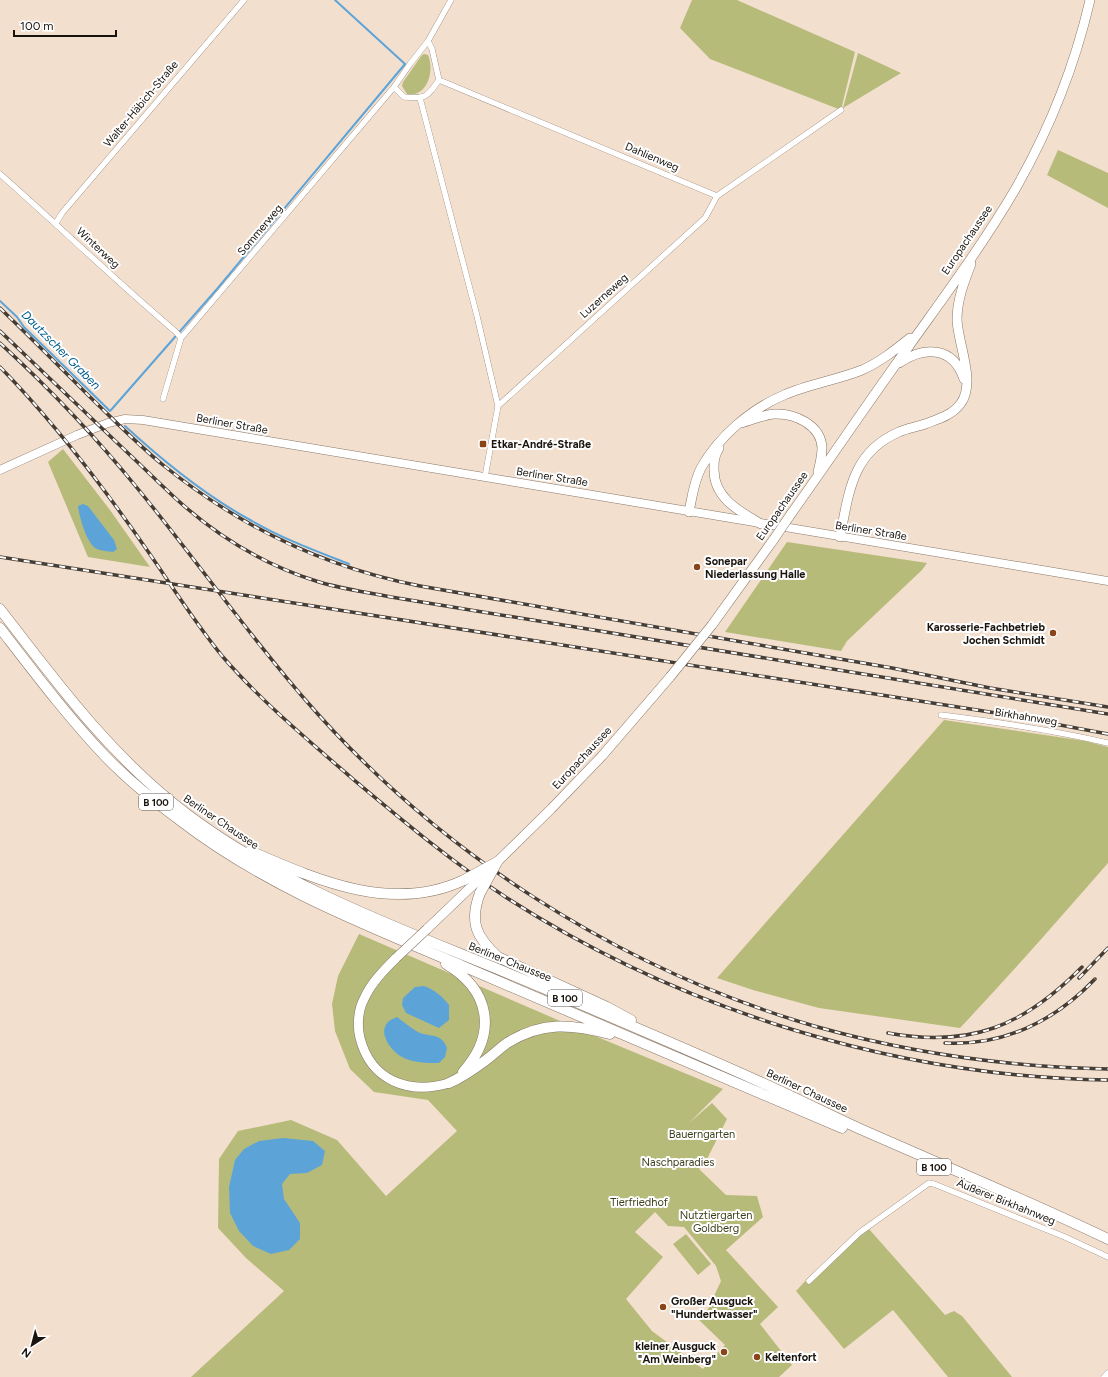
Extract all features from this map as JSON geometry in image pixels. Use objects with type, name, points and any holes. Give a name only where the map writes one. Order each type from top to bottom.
[{"type":"highway","name":"Berliner Chaussee","points":[[0,609],[77,708],[130,766],[161,794],[189,816],[262,864],[313,892],[760,1082],[850,1124],[1034,1204],[1108,1239]]},
{"type":"highway","name":"Berliner Chaussee","points":[[0,628],[61,706],[106,757],[146,793],[183,823],[231,856],[269,879],[343,915],[1031,1209],[1108,1246]]},
{"type":"highway","points":[[219,837],[316,878],[357,890],[405,895],[433,891],[468,883],[498,862]]},
{"type":"highway","points":[[498,862],[480,893],[476,905],[475,921],[479,935],[486,946],[498,956],[607,1007],[639,1024],[665,1041]]},
{"type":"highway","points":[[424,950],[453,968],[464,977],[475,989],[482,1002],[485,1018],[483,1038],[476,1057],[464,1072],[449,1083]]},
{"type":"highway","points":[[449,1083],[463,1077],[507,1043],[531,1032],[554,1026],[578,1027],[647,1044]]},
{"type":"main road","name":"Europachaussee","points":[[498,862],[602,756],[670,677],[712,625],[774,539],[975,251],[1017,186],[1046,129],[1074,57],[1090,0]]},
{"type":"main road","points":[[840,537],[850,485],[857,468],[867,454],[883,440],[900,431],[941,418],[954,410],[962,402],[967,390],[967,373],[957,318],[960,294],[975,251]]},
{"type":"main road","points":[[689,512],[694,485],[701,468],[725,436],[750,414],[784,395],[862,370],[891,354],[920,330]]},
{"type":"main road","points":[[896,364],[911,355],[918,353],[933,351],[939,352],[946,355],[956,364],[963,377],[967,390]]},
{"type":"main road","points":[[740,423],[774,414],[790,415],[804,420],[813,428],[819,437],[822,447],[815,480]]},
{"type":"main road","points":[[725,436],[714,457],[714,476],[717,485],[726,500],[738,511],[761,524]]},
{"type":"main road","points":[[449,1083],[437,1087],[423,1088],[407,1086],[392,1081],[379,1072],[368,1059],[362,1045],[358,1030],[359,1017],[363,1000],[381,973],[427,929],[468,883]]},
{"type":"street","name":"Walter-Häbich-Straße","points":[[56,223],[62,213],[244,0]]},
{"type":"street","name":"Sommerweg","points":[[163,399],[179,336],[394,87],[428,41],[451,0]]},
{"type":"street","points":[[394,87],[404,97],[420,98],[430,93],[439,80],[432,49],[428,41]]},
{"type":"street","name":"Dahlienweg","points":[[439,80],[717,196]]},
{"type":"street","points":[[420,98],[477,316],[498,406],[485,477]]},
{"type":"street","points":[[717,196],[841,110]]},
{"type":"street","name":"Winterweg","points":[[0,174],[56,223],[179,336]]},
{"type":"street","name":"Luzerneweg","points":[[498,406],[704,218],[717,196]]},
{"type":"street","name":"Berliner Straße","points":[[0,470],[77,435],[108,423],[125,419],[164,423],[1108,581]]},
{"type":"street","name":"Birkhahnweg","points":[[941,715],[994,721],[1108,743]]},
{"type":"street","name":"Äußerer Birkhahnweg","points":[[809,1282],[859,1233],[928,1183],[934,1184],[1053,1232],[1108,1257]]},
{"type":"street","points":[[1104,1377],[1108,1373]]},
{"type":"green space","points":[[692,0],[737,0],[855,52],[841,110],[710,59],[680,28]]},
{"type":"green space","points":[[858,53],[901,73],[843,108]]},
{"type":"green space","points":[[424,54],[428,55],[430,61],[430,75],[428,82],[420,92],[407,94],[402,86],[403,82]]},
{"type":"green space","points":[[1058,150],[1108,173],[1108,208],[1047,175]]},
{"type":"green space","points":[[63,449],[110,510],[150,567],[88,557],[48,462]]},
{"type":"green space","points":[[787,542],[927,563],[922,570],[847,641],[841,651],[725,632]]},
{"type":"green space","points":[[944,720],[1085,741],[1108,747],[1108,863],[1017,967],[960,1028],[819,1008],[753,990],[717,978]]},
{"type":"green space","points":[[359,934],[595,1036],[723,1089],[689,1123],[712,1103],[727,1119],[706,1161],[699,1169],[726,1195],[757,1196],[763,1217],[726,1250],[778,1307],[760,1324],[792,1365],[779,1377],[191,1377],[284,1291],[246,1258],[218,1228],[219,1159],[238,1131],[291,1120],[337,1140],[386,1196],[457,1131],[428,1100],[374,1092],[350,1069],[335,1031],[332,1004],[338,976]],"holes":[[[655,1212],[668,1226],[684,1227],[716,1266],[721,1281],[707,1311],[699,1320],[725,1345],[703,1369],[652,1331],[626,1299],[663,1257],[635,1232]]]},
{"type":"green space","points":[[869,1229],[945,1315],[954,1311],[962,1316],[1012,1377],[948,1377],[893,1310],[844,1349],[796,1291],[808,1278]]},
{"type":"green space","points":[[686,1234],[711,1264],[698,1275],[673,1244]]},
{"type":"water","points":[[83,504],[88,506],[114,540],[117,549],[113,552],[97,549],[90,542],[84,530],[78,506]]},
{"type":"water","points":[[424,986],[432,989],[449,1005],[449,1020],[439,1028],[406,1013],[402,1005],[403,998],[415,987]]},
{"type":"water","points":[[397,1017],[418,1032],[439,1037],[445,1043],[447,1048],[445,1057],[439,1063],[425,1063],[415,1062],[398,1055],[387,1042],[384,1031],[388,1022]]},
{"type":"water","points":[[283,1138],[313,1141],[325,1151],[322,1165],[307,1173],[290,1174],[282,1184],[284,1199],[300,1223],[300,1239],[289,1250],[271,1254],[253,1246],[239,1231],[230,1213],[229,1187],[235,1160],[244,1149],[259,1141]]},
{"type":"waterway","points":[[111,410],[217,289],[405,64],[335,0]]},
{"type":"waterway","name":"Dautzscher Graben","points":[[0,301],[17,317],[24,327],[110,411]]},
{"type":"waterway","points":[[125,426],[155,453],[218,501],[288,539],[349,564]]},
{"type":"railway","points":[[0,308],[90,397],[163,465],[192,487],[253,526],[316,556],[384,578],[420,586],[892,668],[990,688],[1108,707]]},
{"type":"railway","points":[[0,331],[173,496],[205,523],[222,536],[258,557],[316,581],[391,597],[1108,714]]},
{"type":"railway","points":[[0,343],[54,395],[106,451],[159,515],[281,671],[354,752],[410,805],[471,853],[534,897],[600,937],[670,972],[741,1002],[814,1026],[886,1044],[960,1057],[997,1062],[1071,1068],[1108,1069]]},
{"type":"railway","points":[[0,367],[59,432],[95,478],[203,631],[238,674],[286,721],[372,795],[448,856],[507,898],[575,938],[646,974],[719,1004],[795,1030],[872,1051],[950,1066],[1029,1076],[1108,1080]]},
{"type":"railway","points":[[0,557],[996,713],[1108,734]]},
{"type":"railway","points":[[1079,978],[1108,948]]},
{"type":"railway","points":[[888,1033],[918,1037],[945,1037],[971,1034],[994,1028],[1017,1018],[1039,1004],[1082,967]]},
{"type":"railway","points":[[945,1043],[967,1043],[988,1040],[1027,1028],[1063,1007],[1095,979]]},
{"type":"place","name":"Etkar-André-Straße","points":[[483,444]]},
{"type":"place","name":"Sonepar Niederlassung Halle","points":[[697,567]]},
{"type":"place","name":"Karosserie-Fachbetrieb Jochen Schmidt","points":[[1053,633]]},
{"type":"place","name":"Großer Ausguck \"Hundertwasser\"","points":[[663,1307]]},
{"type":"place","name":"kleiner Ausguck \"Am Weinberg\"","points":[[724,1352]]},
{"type":"place","name":"Keltenfort","points":[[757,1357]]},
{"type":"park label","name":"Bauerngarten","points":[[702,1134]]},
{"type":"park label","name":"Naschparadies","points":[[678,1162]]},
{"type":"park label","name":"Tierfriedhof","points":[[639,1202]]},
{"type":"park label","name":"Nutztiergarten Goldberg","points":[[716,1221]]}]
